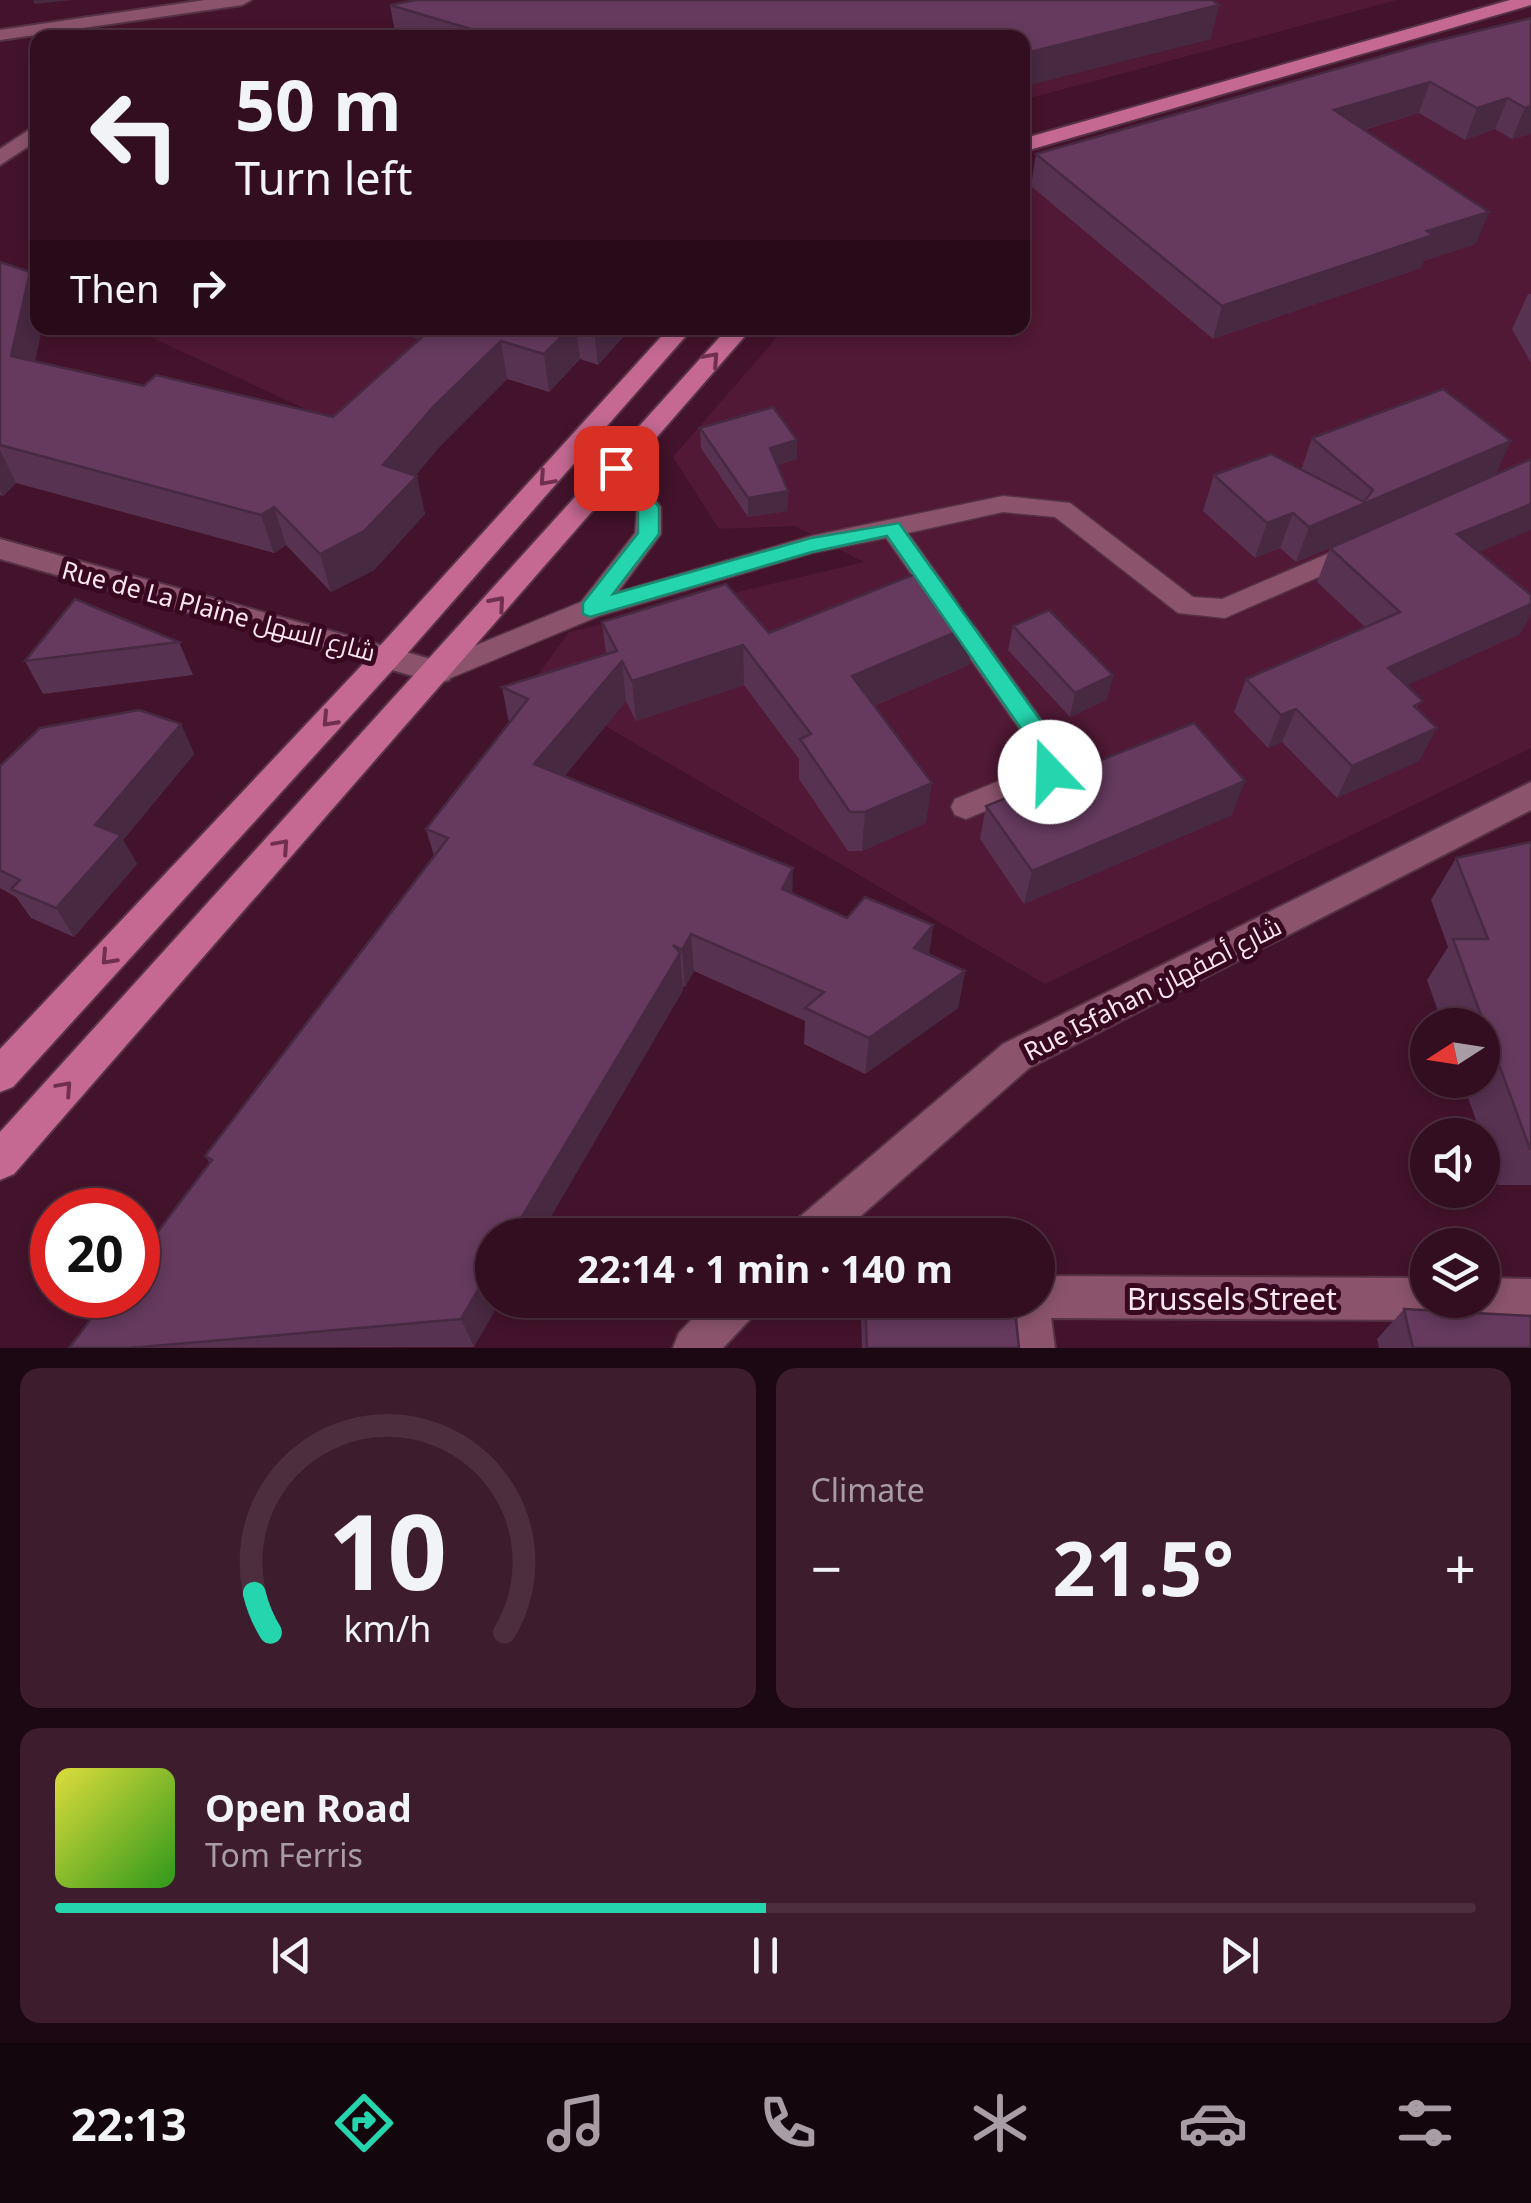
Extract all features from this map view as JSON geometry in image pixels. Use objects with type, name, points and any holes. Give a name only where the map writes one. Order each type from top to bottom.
[{"type":"main road","points":[[1030,124],[1474,0]]},
{"type":"main road","points":[[1030,144],[1529,0]]},
{"type":"main road","points":[[0,1075],[388,656],[675,335]]},
{"type":"main road","points":[[0,1161],[734,335]]},
{"type":"street","points":[[35,30],[242,0]]},
{"type":"street","points":[[0,35],[30,31]]},
{"type":"street","points":[[0,159],[30,136]]},
{"type":"street","name":"Rue de La Plaine شارع السهل","points":[[0,549],[438,672]]},
{"type":"street","name":"Rue Isfahan شارع أصفهان","points":[[830,1218],[1016,1056],[1531,795]]},
{"type":"street","name":"Brussels Street","points":[[1055,1298],[1410,1299]]},
{"type":"street","points":[[1500,1300],[1531,1300]]},
{"type":"street","points":[[694,1348],[722,1318]]},
{"type":"street","points":[[1030,1318],[1034,1348]]},
{"type":"lane","points":[[590,609],[648,534],[648,507],[616,468]]},
{"type":"lane","points":[[438,672],[590,609],[811,545],[1002,504],[1061,509],[1187,606],[1225,609],[1380,540]]},
{"type":"lane","points":[[892,528],[1050,751],[1050,772],[966,806]]},
{"type":"shaded area","points":[[558,0],[1397,0],[1030,98],[1030,30],[419,30]]},
{"type":"shaded area","points":[[1531,21],[1531,748],[1045,984],[532,683],[569,632],[864,562],[795,526],[719,529],[673,457],[779,335],[1030,335],[1030,180],[1204,113]]},
{"type":"shaded area","points":[[146,335],[439,335],[329,420]]},
{"type":"building","points":[[416,0],[1212,0],[1219,5],[1030,52],[1030,30],[474,30],[390,5]]},
{"type":"building","points":[[1531,18],[1531,106],[1525,108],[1508,98],[1477,108],[1430,82],[1334,110],[1489,212],[1427,231],[1433,235],[1222,306],[1036,154],[1428,43]]},
{"type":"building","points":[[0,262],[30,272],[11,356],[144,386],[156,375],[333,417],[424,335],[563,335],[544,354],[501,341],[433,407],[383,465],[417,476],[364,531],[320,554],[274,507],[261,515],[0,445]]},
{"type":"building","points":[[1443,389],[1511,441],[1309,527],[1293,513],[1267,523],[1214,475],[1271,454],[1364,502],[1373,490],[1312,438]]},
{"type":"building","points":[[773,407],[797,440],[770,448],[788,491],[748,498],[700,428]]},
{"type":"building","points":[[1531,459],[1531,504],[1457,534],[1531,595],[1531,604],[1388,668],[1423,701],[1414,706],[1437,728],[1352,766],[1296,709],[1281,715],[1246,679],[1400,612],[1330,548]]},
{"type":"building","points":[[927,569],[975,624],[852,676],[932,783],[865,812],[850,812],[800,739],[811,734],[743,645],[632,681],[622,661],[534,764],[793,868],[782,889],[847,918],[865,897],[933,925],[914,948],[965,971],[869,1038],[805,1008],[824,992],[691,934],[682,950],[673,945],[680,953],[521,1218],[475,1218],[475,1295],[461,1319],[130,1348],[69,1348],[92,1318],[160,1318],[160,1229],[212,1160],[205,1156],[448,838],[426,829],[528,699],[502,687],[617,651],[602,622],[726,584],[769,633]]},
{"type":"building","points":[[75,599],[179,642],[25,661]]},
{"type":"building","points":[[1049,610],[1113,675],[1075,693],[1013,626]]},
{"type":"building","points":[[139,710],[181,724],[95,825],[121,835],[56,908],[11,889],[20,880],[0,870],[0,766],[40,728]]},
{"type":"building","points":[[1194,723],[1245,781],[1032,871],[986,806]]},
{"type":"building","points":[[1531,842],[1531,1149],[1500,1067],[1500,1008],[1478,1008],[1453,939],[1488,939],[1456,858]]},
{"type":"building","points":[[1404,1309],[1410,1309],[1410,1318],[1531,1316],[1531,1348],[1413,1348]]},
{"type":"building","points":[[866,1318],[1016,1318],[1019,1348],[867,1348]]},
{"type":"route","points":[[616,468],[648,507],[648,534],[590,609],[811,545],[892,528],[1050,751],[1050,772]]}]
